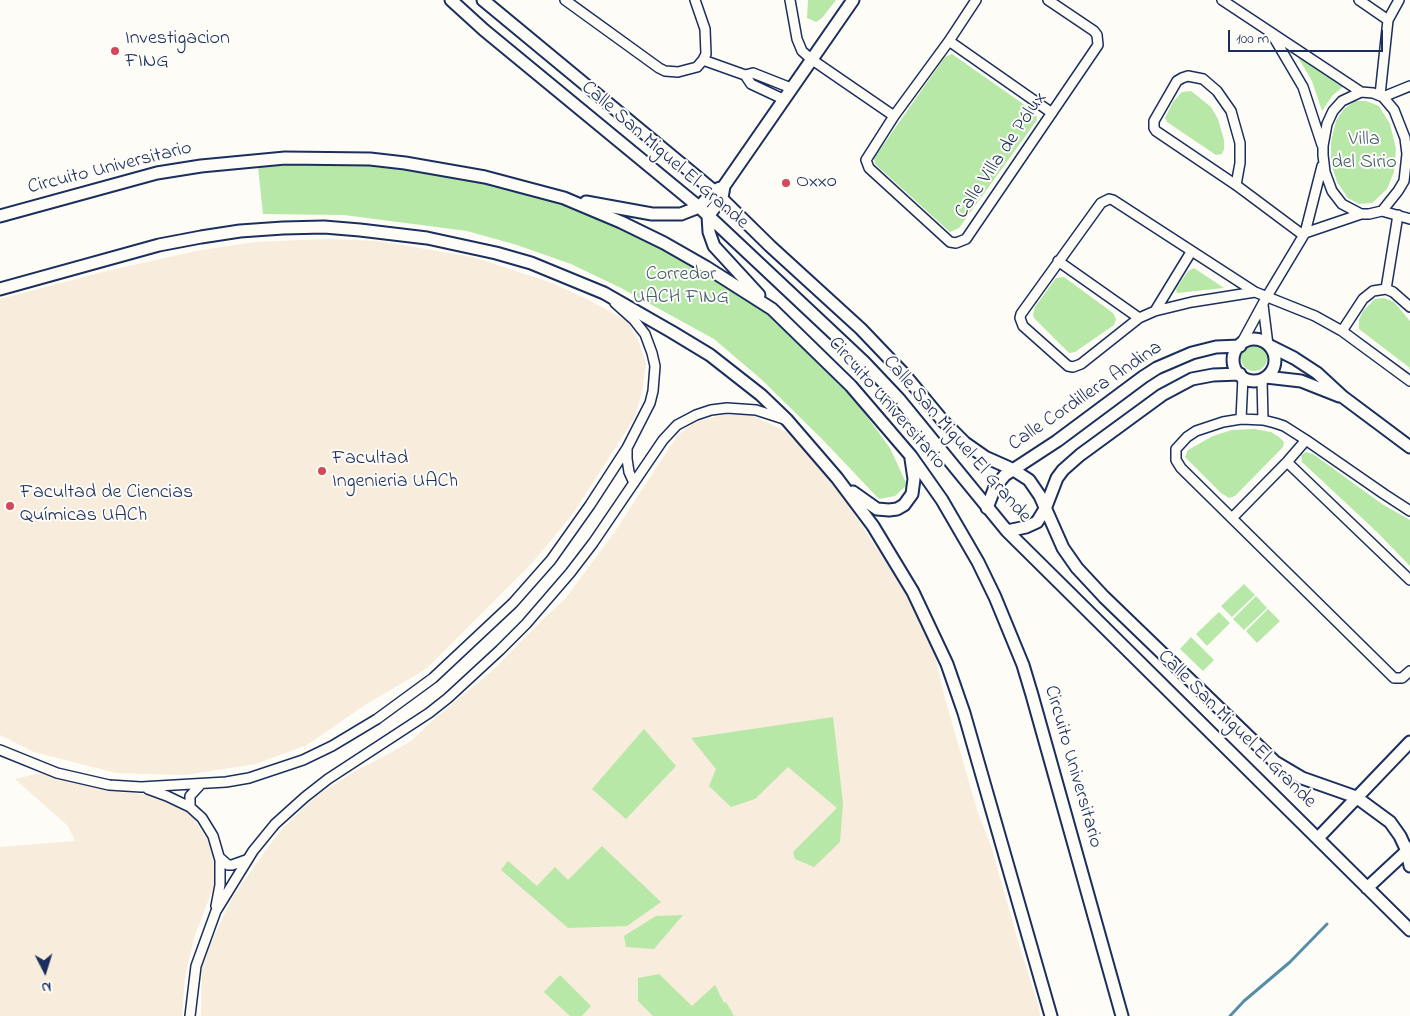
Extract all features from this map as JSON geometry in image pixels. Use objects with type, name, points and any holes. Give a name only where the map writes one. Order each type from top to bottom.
[{"type":"street","name":"Calle San Miguel El Grande","points":[[451,0],[484,30],[699,206],[882,380],[1007,530],[1410,930]]},
{"type":"street","name":"Calle San Miguel El Grande","points":[[483,0],[720,192],[867,336],[904,374],[943,421],[965,442],[985,457],[1012,469],[1029,480],[1040,496],[1063,548],[1089,582],[1264,753],[1284,768],[1302,778],[1356,797],[1390,822],[1408,850],[1410,866]]},
{"type":"street","points":[[564,0],[659,68],[678,72],[697,67],[703,60],[707,48],[705,28],[694,1]]},
{"type":"street","points":[[790,0],[802,51],[894,116]]},
{"type":"street","points":[[772,309],[717,250],[709,232],[708,216],[720,192],[853,0]]},
{"type":"street","name":"Calle Villa de Pólux","points":[[976,0],[949,41],[894,116],[868,156],[866,164],[950,242],[956,243],[966,240],[1098,46],[1097,35],[1094,31],[1048,0]]},
{"type":"street","points":[[1222,0],[1361,92],[1381,96],[1410,86]]},
{"type":"street","points":[[1359,0],[1388,20]]},
{"type":"street","points":[[1382,211],[1398,192],[1404,181],[1408,154],[1400,123],[1394,110],[1381,96],[1388,20],[1398,0]]},
{"type":"street","points":[[1272,34],[1303,87],[1322,146],[1325,172],[1332,191],[1342,204],[1361,214]]},
{"type":"street","points":[[949,41],[1052,114]]},
{"type":"street","points":[[703,60],[744,75],[751,84],[783,99]]},
{"type":"street","points":[[744,75],[753,73],[791,88]]},
{"type":"street","points":[[1236,185],[1240,162],[1240,143],[1231,111],[1217,91],[1203,79],[1188,76],[1182,78],[1154,121],[1154,128],[1304,234]]},
{"type":"street","points":[[1322,146],[1327,124],[1333,111],[1342,101],[1361,92]]},
{"type":"street","name":"Circuito Universitario","points":[[0,216],[157,173],[236,162],[284,158],[370,159],[422,165],[485,177],[564,198],[621,222],[664,243],[772,309],[851,386],[911,456],[942,500],[978,562],[1020,656],[1122,1016]]},
{"type":"street","points":[[1241,419],[1241,376],[1235,367],[1234,358],[1264,301],[1304,234],[1324,162]]},
{"type":"street","points":[[564,198],[652,214],[681,214],[699,206],[720,192]]},
{"type":"street","points":[[1255,292],[1192,302],[1155,311],[1139,318],[1081,364],[1073,367],[1068,366],[1023,326],[1020,318],[1058,261],[1101,203],[1109,199],[1255,292],[1264,301],[1295,307],[1342,331],[1410,381]]},
{"type":"street","points":[[1304,234],[1361,214],[1382,211],[1410,219]]},
{"type":"street","points":[[1386,290],[1398,215]]},
{"type":"street","points":[[0,289],[159,245],[201,237],[240,231],[324,228],[428,238],[532,263],[604,293],[710,355],[761,395],[787,420],[837,478],[873,526],[896,562],[929,624],[947,664],[964,713],[1051,1016]]},
{"type":"street","points":[[1155,311],[1191,252]]},
{"type":"street","points":[[1058,261],[1139,318]]},
{"type":"street","points":[[1342,331],[1363,299],[1378,290],[1393,292],[1410,307]]},
{"type":"street","points":[[0,750],[57,773],[109,785],[140,787],[226,782],[249,778],[303,760],[355,733],[433,678],[513,603],[551,560],[627,448],[650,403],[654,391],[655,366],[645,334],[634,320],[604,293]]},
{"type":"street","points":[[1263,420],[1264,378],[1274,368],[1275,362],[1273,351],[1269,345],[1264,301]]},
{"type":"street","points":[[1240,345],[1246,341],[1258,340],[1294,358],[1317,373],[1343,397],[1410,447]]},
{"type":"street","name":"Calle Cordillera Andina","points":[[1012,469],[1046,448],[1158,368],[1176,359],[1206,349],[1240,345]]},
{"type":"street","points":[[1007,530],[1026,527],[1038,522],[1053,486],[1063,470],[1080,455],[1162,395],[1192,379],[1213,375],[1241,376],[1252,381],[1264,378],[1301,381],[1343,397]]},
{"type":"street","points":[[190,1016],[196,966],[216,912],[248,859],[275,824],[304,797],[328,779],[429,713],[495,656],[526,624],[592,544],[669,432],[686,420],[711,410],[739,408],[756,410],[787,420]]},
{"type":"street","points":[[1410,510],[1284,426],[1263,420],[1241,419],[1223,422],[1196,431],[1179,444],[1175,454],[1181,468],[1394,678],[1402,678],[1410,672]]},
{"type":"street","points":[[1233,518],[1306,440]]},
{"type":"street","points":[[627,448],[629,472],[634,483]]},
{"type":"street","points":[[837,478],[876,509],[889,510],[897,508],[904,505],[912,494],[914,479],[911,456]]},
{"type":"street","points":[[1287,462],[1410,580]]},
{"type":"street","points":[[987,508],[995,486],[1012,469]]},
{"type":"street","points":[[1318,838],[1410,742]]},
{"type":"street","points":[[190,807],[190,796],[201,784]]},
{"type":"street","points":[[140,787],[168,796],[190,807],[202,818],[213,836],[220,858],[220,885],[216,912]]},
{"type":"street","points":[[1368,888],[1408,850]]},
{"type":"street","points":[[220,858],[232,866],[248,859]]},
{"type":"shaded area","points":[[327,239],[378,241],[473,257],[552,283],[587,299],[627,321],[639,342],[646,364],[642,392],[635,417],[572,515],[532,563],[426,669],[365,705],[307,745],[255,764],[185,775],[116,773],[34,752],[0,735],[0,299],[107,271],[196,251],[255,242]]},
{"type":"shaded area","points":[[722,415],[752,415],[791,434],[832,481],[891,570],[917,615],[935,654],[944,695],[977,810],[992,849],[1039,1007],[1040,1016],[201,1016],[202,962],[233,896],[279,832],[315,797],[355,771],[411,741],[435,718],[492,671],[565,599],[614,533],[677,436],[694,422]]},
{"type":"shaded area","points":[[40,773],[114,792],[159,795],[180,804],[192,816],[213,848],[215,883],[194,938],[185,977],[182,1016],[0,1016],[0,847],[75,841],[68,826],[15,779]]},
{"type":"green space","points":[[808,0],[836,0],[822,18],[816,22],[807,18]]},
{"type":"green space","points":[[1295,52],[1344,86],[1332,96],[1322,111],[1312,81]]},
{"type":"green space","points":[[952,54],[1036,113],[1037,120],[959,228],[950,232],[875,164],[874,158],[945,57]]},
{"type":"green space","points":[[1191,91],[1211,107],[1218,119],[1224,140],[1222,154],[1216,155],[1167,122],[1165,118],[1173,102],[1182,92]]},
{"type":"green space","name":"Villa del Sirio","points":[[1355,101],[1366,101],[1379,106],[1390,124],[1396,149],[1394,172],[1387,189],[1372,203],[1359,204],[1348,198],[1337,182],[1331,163],[1331,142],[1336,121],[1344,109]]},
{"type":"green space","name":"Corredor UACH FING","points":[[354,163],[480,179],[519,190],[576,208],[609,222],[716,276],[767,313],[817,355],[841,381],[890,448],[907,485],[895,496],[879,499],[761,379],[714,339],[621,288],[571,264],[517,245],[467,231],[344,215],[263,214],[258,167]]},
{"type":"green space","points":[[1194,268],[1224,288],[1177,293],[1176,289],[1188,271]]},
{"type":"green space","points":[[1064,277],[1113,313],[1116,319],[1114,325],[1075,352],[1069,353],[1033,315],[1035,307],[1056,278]]},
{"type":"green space","points":[[1384,298],[1394,302],[1410,321],[1410,368],[1359,329],[1359,320],[1363,311],[1375,299]]},
{"type":"green space","points":[[1254,345],[1263,349],[1267,358],[1263,367],[1254,371],[1245,367],[1241,358],[1245,349]]},
{"type":"green space","points":[[1254,429],[1271,432],[1284,442],[1283,447],[1235,496],[1229,498],[1221,493],[1185,457],[1188,450],[1213,436],[1232,430]]},
{"type":"green space","points":[[1306,452],[1313,454],[1382,504],[1410,520],[1410,566],[1377,532],[1302,462],[1301,455]]},
{"type":"green space","points":[[1244,584],[1255,595],[1232,617],[1221,606]]},
{"type":"green space","points":[[1256,596],[1267,608],[1244,630],[1233,619]]},
{"type":"green space","points":[[1268,609],[1280,621],[1257,643],[1246,631]]},
{"type":"green space","points":[[1219,612],[1230,623],[1207,646],[1196,634]]},
{"type":"green space","points":[[1191,637],[1214,660],[1203,671],[1180,649]]},
{"type":"green space","points":[[833,717],[843,803],[840,842],[814,867],[795,859],[793,852],[837,808],[788,767],[755,799],[731,807],[709,786],[716,769],[691,738]]},
{"type":"green space","points":[[644,729],[676,766],[626,819],[592,789]]},
{"type":"green space","points":[[602,846],[661,902],[627,926],[568,928],[501,870],[508,861],[537,886],[555,867],[568,880]]},
{"type":"green space","points":[[683,915],[654,949],[626,947],[624,936],[656,916]]},
{"type":"green space","points":[[659,974],[692,1006],[715,985],[724,1003],[726,1002],[734,1016],[653,1016],[638,1001],[638,978]]},
{"type":"green space","points":[[560,975],[591,1006],[582,1016],[570,1016],[544,992]]},
{"type":"waterway","points":[[1230,1016],[1244,1001],[1290,962],[1327,924]]},
{"type":"place","name":"Investigacion FING","points":[[115,51]]},
{"type":"place","name":"Oxxo","points":[[786,183]]},
{"type":"place","name":"Facultad Ingenieria UACh","points":[[322,471]]},
{"type":"place","name":"Facultad de Ciencias Químicas UACh","points":[[10,506]]}]
